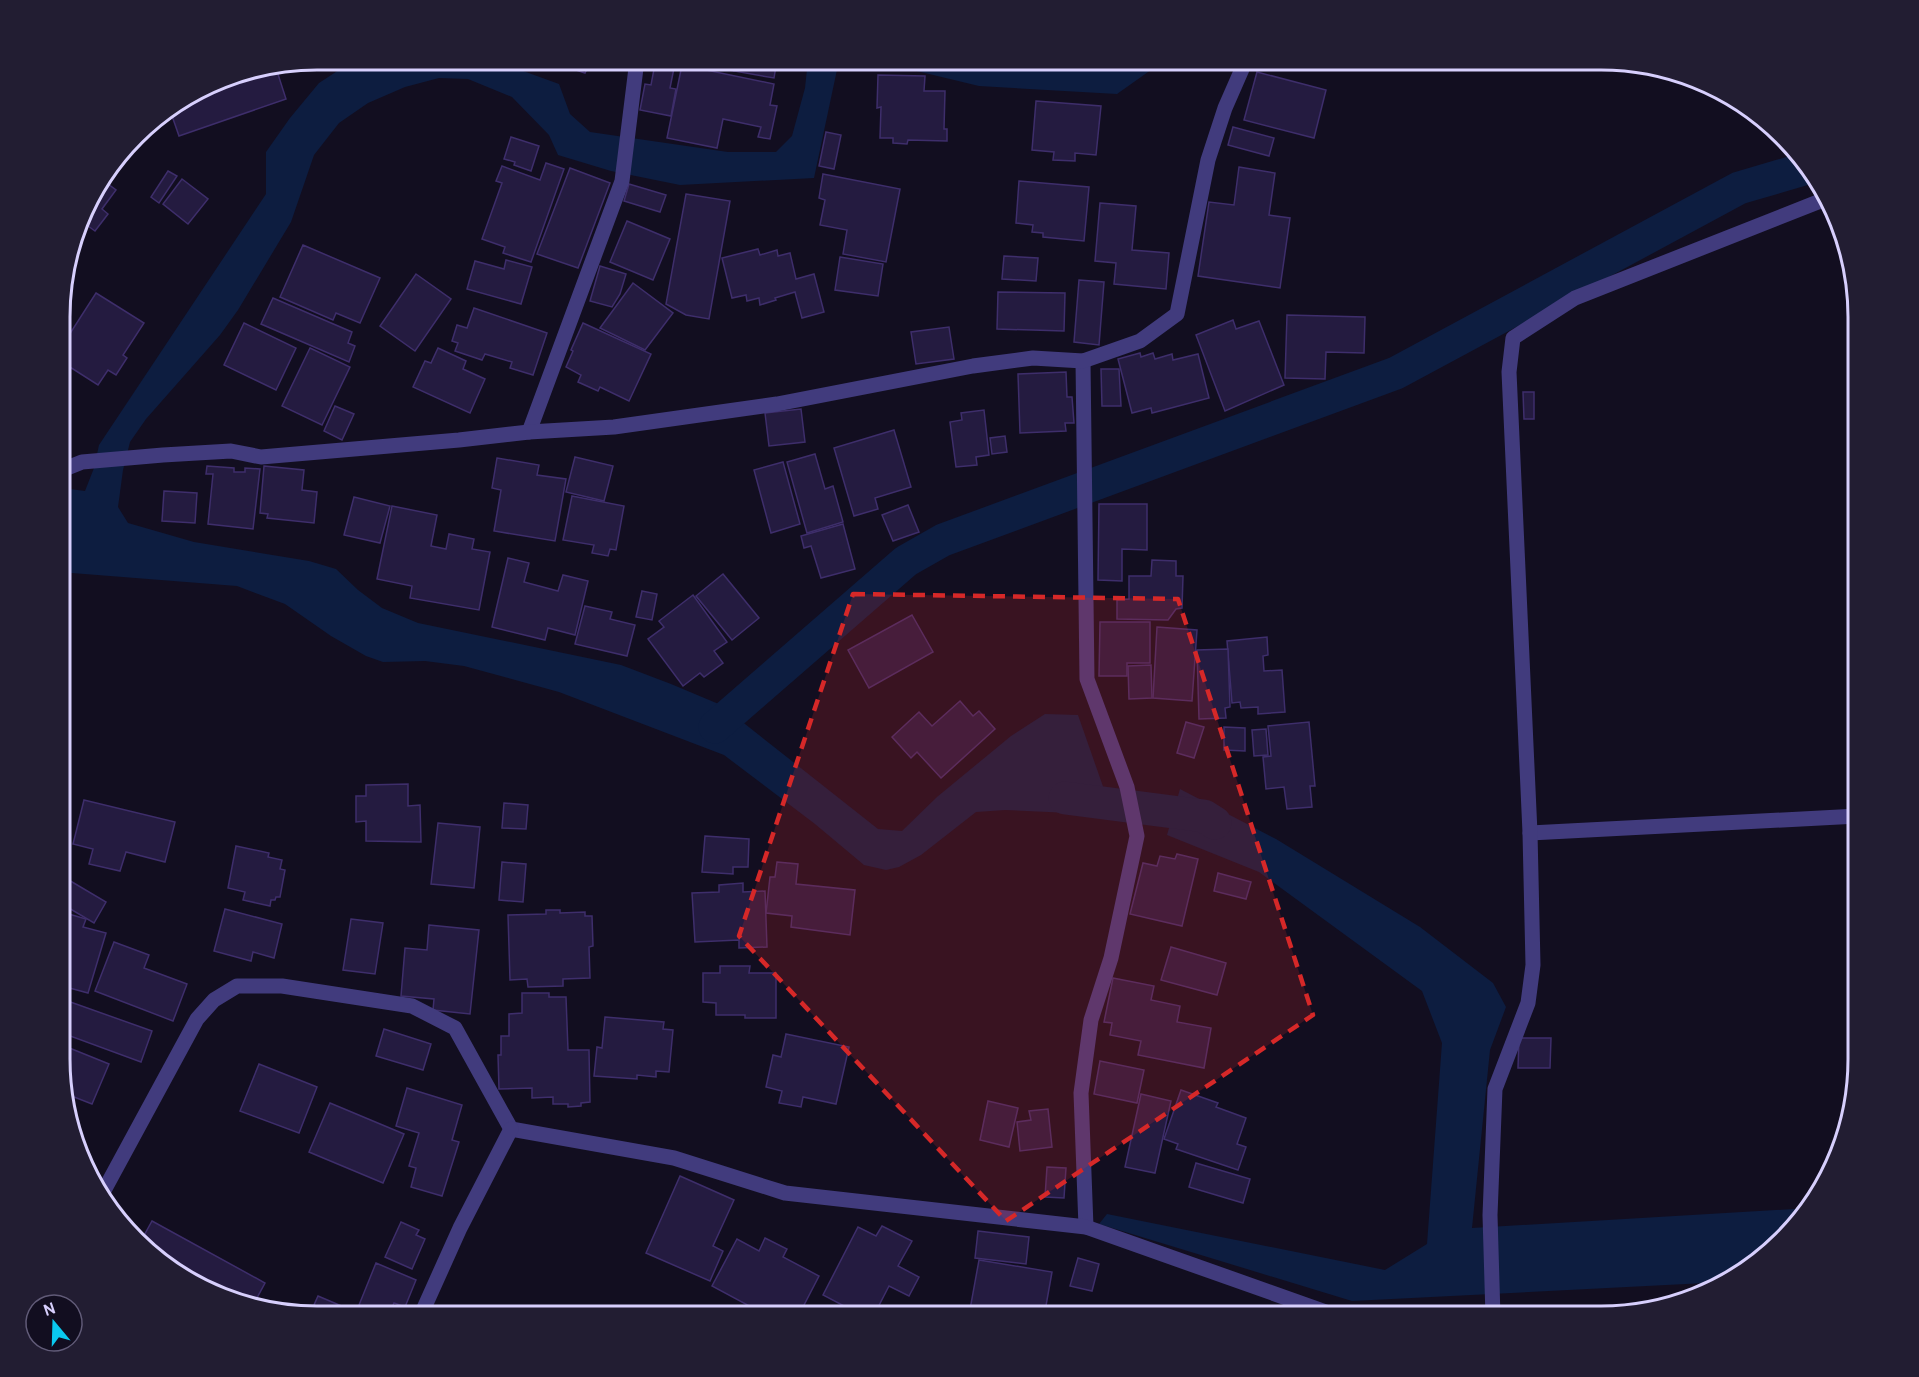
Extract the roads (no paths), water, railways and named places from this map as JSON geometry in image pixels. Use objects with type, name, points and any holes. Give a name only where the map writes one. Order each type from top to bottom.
[{"type":"street","points":[[529,432],[622,181],[637,71]]},
{"type":"street","points":[[70,467],[82,462],[163,455],[231,451],[261,457],[529,432],[614,427],[756,407],[973,366],[1032,358],[1083,362],[1140,341],[1177,314],[1208,160],[1225,108],[1241,71]]},
{"type":"street","points":[[1493,1306],[1490,1215],[1495,1089],[1528,1002],[1533,965],[1530,833],[1509,372],[1513,338],[1575,298],[1819,201]]},
{"type":"street","points":[[1083,362],[1087,679],[1127,787],[1137,836],[1111,958],[1091,1020],[1081,1093],[1086,1227]]},
{"type":"street","points":[[1530,833],[1848,817]]},
{"type":"street","points":[[106,1187],[197,1019],[214,1000],[237,986],[282,987],[412,1006],[455,1028],[511,1129]]},
{"type":"street","points":[[511,1129],[674,1158],[784,1194],[1086,1227],[1309,1306]]},
{"type":"street","points":[[425,1306],[460,1228],[511,1129]]},
{"type":"water","points":[[337,71],[523,71],[559,84],[570,114],[590,132],[728,152],[776,152],[792,136],[805,88],[807,71],[837,71],[814,178],[680,185],[611,171],[558,155],[549,135],[512,97],[468,79],[439,78],[405,87],[368,103],[339,123],[314,155],[291,222],[238,310],[220,335],[146,419],[130,442],[123,470],[118,507],[128,523],[194,542],[309,561],[336,569],[382,608],[418,623],[621,665],[671,684],[721,705],[878,829],[902,831],[937,797],[1011,736],[1045,714],[1078,715],[1113,815],[1005,810],[976,812],[921,855],[899,867],[886,870],[864,865],[815,824],[724,755],[559,692],[464,666],[425,661],[383,662],[366,656],[331,636],[285,604],[237,586],[70,573],[70,489],[85,491],[94,468],[99,445],[266,194],[266,152],[319,83]]},
{"type":"water","points":[[917,71],[1149,71],[1117,94],[979,86]]},
{"type":"water","points":[[1180,789],[1276,839],[1420,927],[1493,983],[1506,1007],[1490,1050],[1472,1228],[1798,1209],[1776,1234],[1752,1255],[1707,1283],[1352,1301],[1099,1224],[1107,1214],[1385,1270],[1427,1244],[1442,1043],[1422,991],[1259,872],[1167,835]]},
{"type":"waterway","points":[[715,727],[906,561],[943,540],[1396,373],[1739,188],[1800,170]]},
{"type":"waterway","points":[[1065,798],[1204,816],[1215,823]]}]
